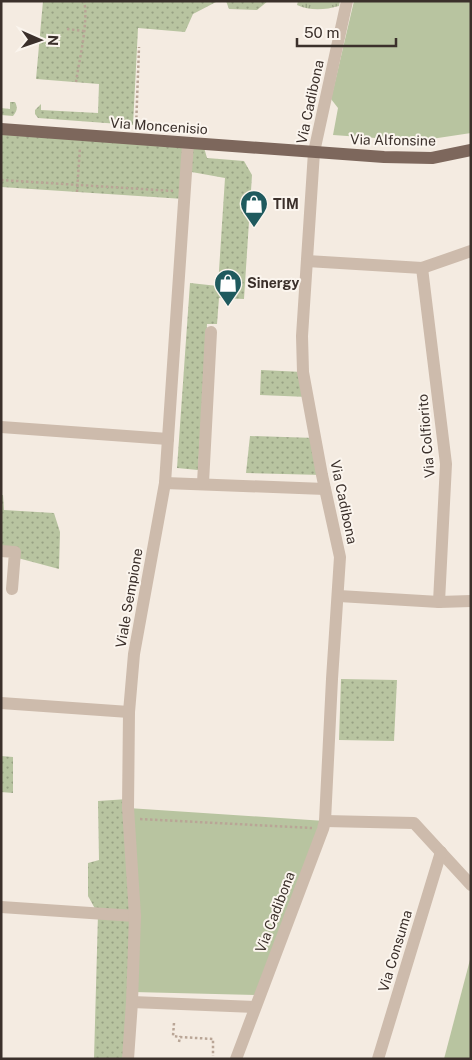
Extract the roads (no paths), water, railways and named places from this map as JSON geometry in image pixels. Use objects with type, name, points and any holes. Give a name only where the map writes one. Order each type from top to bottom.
[{"type":"main road","name":"Via Moncenisio","points":[[1,129],[314,152]]},
{"type":"main road","name":"Via Alfonsine","points":[[314,152],[432,158],[471,150]]},
{"type":"street","name":"Via Cadibona","points":[[236,1059],[324,825],[340,558],[303,372],[302,336],[314,152],[347,1]]},
{"type":"street","name":"Viale Sempione","points":[[128,1059],[135,916],[128,819],[129,712],[134,654],[165,483],[188,143]]},
{"type":"street","points":[[308,261],[422,268],[471,251]]},
{"type":"street","name":"Via Colfiorito","points":[[422,268],[446,464],[439,602]]},
{"type":"street","points":[[203,483],[211,332]]},
{"type":"street","points":[[1,427],[168,439]]},
{"type":"street","points":[[165,483],[325,489]]},
{"type":"street","points":[[1,551],[15,552],[12,589]]},
{"type":"street","points":[[338,596],[439,602],[471,601]]},
{"type":"street","points":[[1,703],[129,712]]},
{"type":"street","points":[[324,825],[414,823],[471,885]]},
{"type":"street","name":"Via Consuma","points":[[378,1059],[441,852]]},
{"type":"street","points":[[1,907],[135,916]]},
{"type":"street","points":[[132,1002],[255,1007]]},
{"type":"place","name":"TIM","points":[[254,228]]},
{"type":"place","name":"Sinergy","points":[[228,307]]}]
